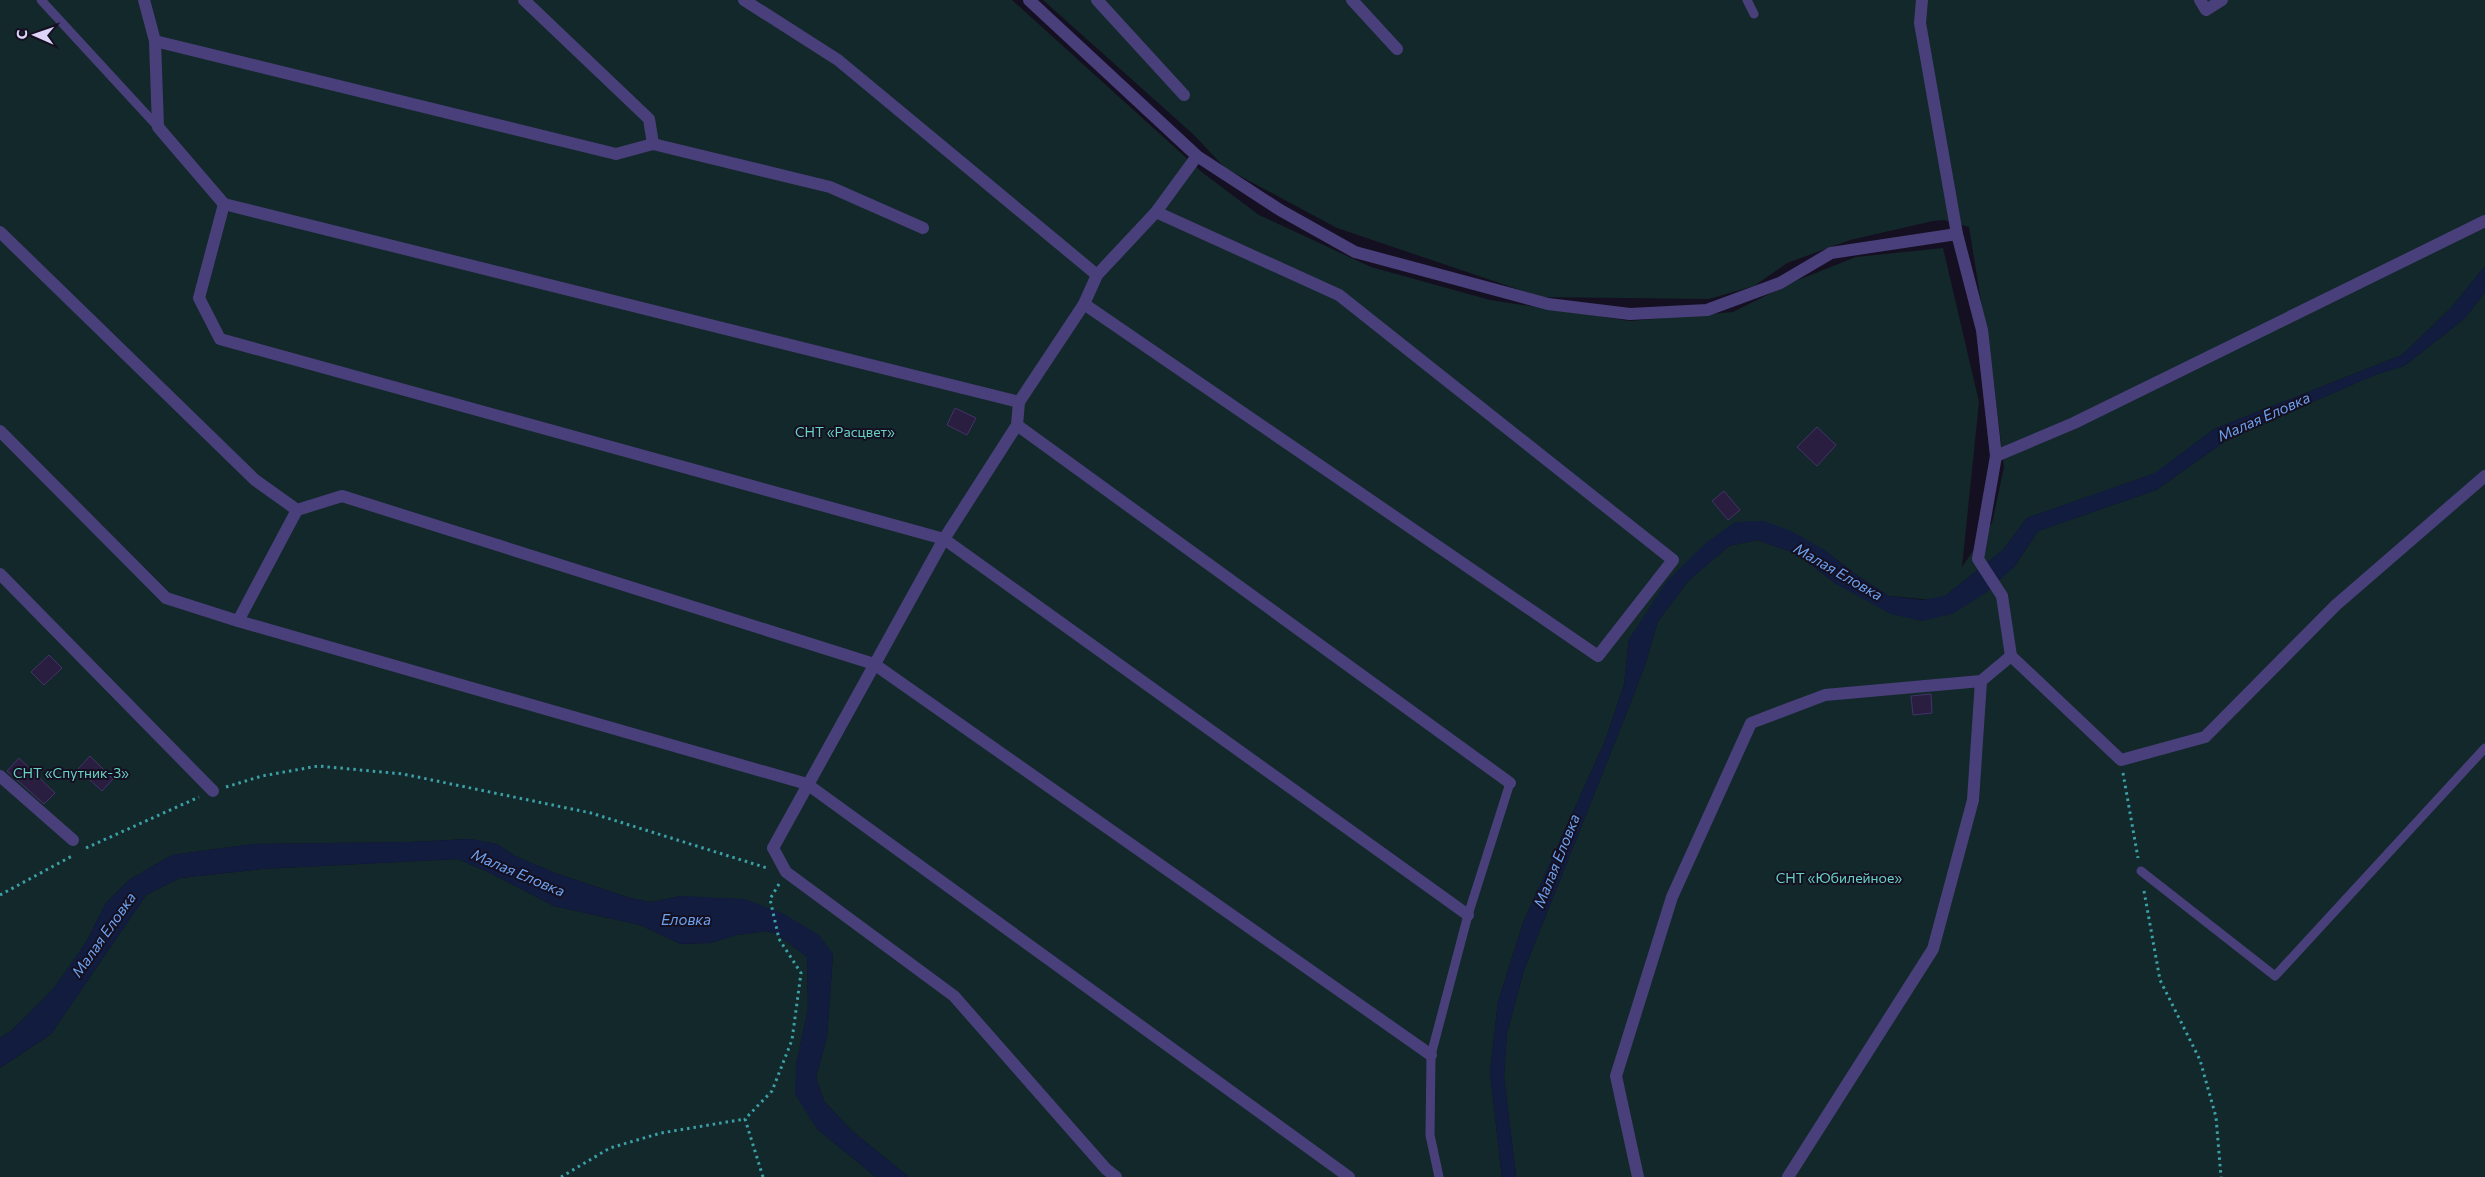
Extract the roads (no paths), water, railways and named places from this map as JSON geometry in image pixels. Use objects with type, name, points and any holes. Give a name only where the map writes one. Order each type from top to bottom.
[{"type":"street","points":[[144,0],[155,42],[158,127],[224,204],[1019,402]]},
{"type":"street","points":[[524,0],[649,119],[653,144]]},
{"type":"street","points":[[744,0],[838,60],[1097,275]]},
{"type":"street","points":[[1029,0],[1197,156],[1280,210],[1355,252],[1548,304],[1630,314],[1707,310],[1780,283],[1831,253],[1957,234]]},
{"type":"street","points":[[1097,0],[1184,95]]},
{"type":"street","points":[[1352,0],[1398,49]]},
{"type":"street","points":[[1922,0],[1920,23],[1957,234],[1982,330],[1996,456],[1978,559],[2002,596],[2011,656],[2121,760],[2205,737],[2336,605],[2485,476]]},
{"type":"street","points":[[2200,0],[2206,10],[2222,0]]},
{"type":"street","points":[[155,42],[616,154],[653,144],[830,187],[923,228]]},
{"type":"street","points":[[1116,1177],[1106,1169],[954,996],[786,872],[774,848],[807,784],[944,539],[1017,425],[1019,402],[1084,304],[1097,275],[1156,212],[1197,156]]},
{"type":"street","points":[[224,204],[199,298],[220,339],[944,539],[1468,915]]},
{"type":"street","points":[[1084,304],[1598,656],[1673,560],[1339,295],[1156,212]]},
{"type":"street","points":[[1996,456],[2083,418],[2485,221]]},
{"type":"street","points":[[0,232],[255,480],[297,510]]},
{"type":"street","points":[[1017,425],[1510,783]]},
{"type":"street","points":[[0,431],[166,598],[238,621],[807,784],[1349,1177]]},
{"type":"street","points":[[238,621],[297,510],[342,496],[874,664],[1431,1055]]},
{"type":"street","points":[[0,574],[213,791]]},
{"type":"street","points":[[1638,1177],[1616,1076],[1672,898],[1751,723],[1825,695],[1981,681],[2011,656]]},
{"type":"street","points":[[1788,1177],[1933,949],[1973,800],[1981,681]]},
{"type":"street","points":[[0,776],[73,840]]},
{"type":"lane","points":[[41,0],[158,127]]},
{"type":"lane","points":[[1747,0],[1754,14]]},
{"type":"lane","points":[[2141,871],[2275,976],[2485,748]]},
{"type":"lane","points":[[1439,1177],[1430,1135],[1431,1055],[1468,915],[1510,783]]},
{"type":"water","name":"Малая Еловка","points":[[2485,266],[2485,292],[2464,319],[2404,366],[2377,374],[2231,437],[2156,490],[2038,531],[2014,567],[1987,592],[1952,614],[1921,621],[1891,614],[1838,585],[1795,553],[1757,540],[1729,546],[1689,580],[1658,621],[1644,668],[1524,970],[1507,1033],[1504,1076],[1516,1177],[1502,1177],[1490,1072],[1498,1002],[1523,923],[1605,741],[1624,685],[1629,639],[1667,581],[1706,543],[1735,522],[1763,521],[1791,531],[1824,550],[1855,574],[1889,596],[1922,600],[1945,596],[2003,550],[2027,518],[2155,473],[2214,429],[2402,355],[2451,308]]},
{"type":"water","name":"Еловка","points":[[470,839],[497,844],[515,856],[555,873],[630,898],[651,902],[681,896],[744,899],[782,913],[819,935],[833,954],[827,1036],[816,1077],[824,1101],[852,1131],[909,1177],[876,1177],[817,1129],[795,1094],[796,1065],[808,1009],[807,957],[777,934],[766,931],[737,935],[710,943],[681,944],[640,925],[554,906],[488,872],[458,859],[262,869],[180,878],[146,895],[51,1034],[0,1068],[0,1038],[12,1030],[54,988],[85,944],[106,903],[129,880],[172,855],[253,844],[410,842]]},
{"type":"park label","name":"СНТ «Расцвет»","points":[[845,432]]},
{"type":"park label","name":"СНТ «Спутник-3»","points":[[71,773]]},
{"type":"park label","name":"СНТ «Юбилейное»","points":[[1839,878]]}]
